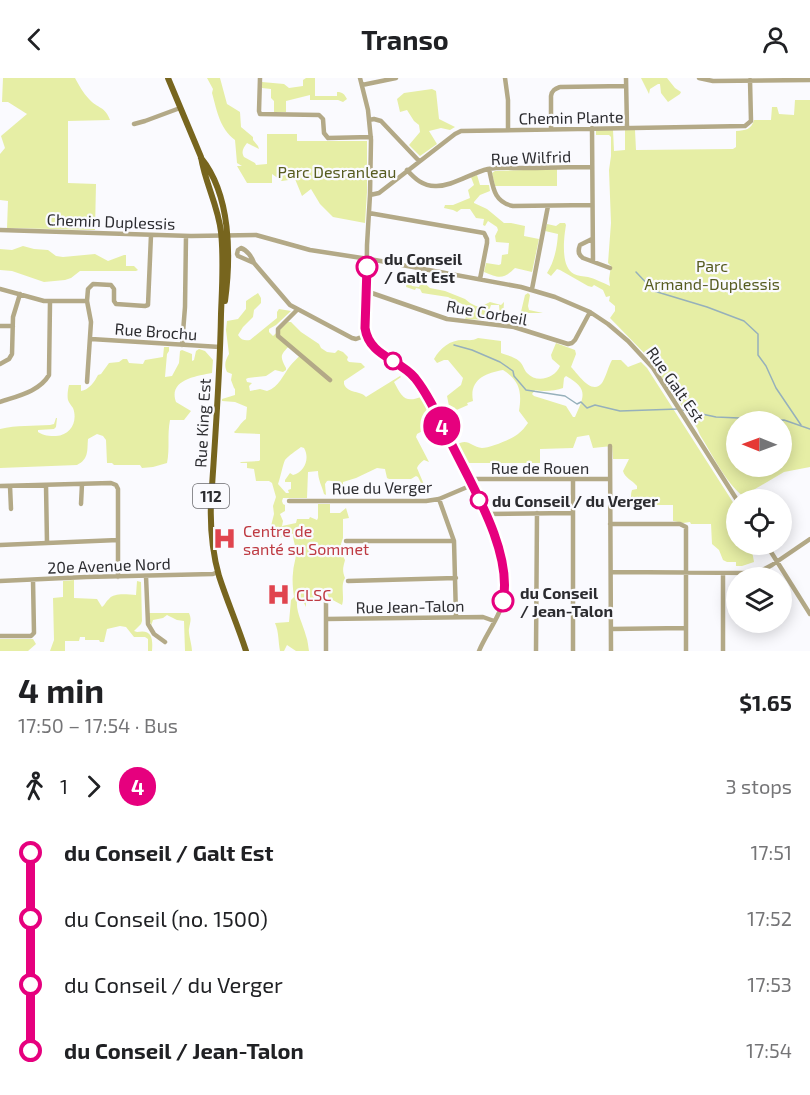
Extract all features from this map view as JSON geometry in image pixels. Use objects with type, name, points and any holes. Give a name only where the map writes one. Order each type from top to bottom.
[{"type":"main road","name":"Rue King Est","points":[[168,78],[201,157],[209,167],[224,212],[228,282],[220,347],[210,512],[218,572],[246,651]]},
{"type":"street","points":[[260,78],[260,114],[319,115],[323,119],[326,136],[331,138],[371,137]]},
{"type":"street","points":[[360,78],[371,137],[365,328],[375,349],[404,368],[418,382],[471,482],[498,546],[505,579],[503,601],[479,651]]},
{"type":"street","points":[[362,85],[396,78]]},
{"type":"street","points":[[505,78],[508,130]]},
{"type":"street","points":[[626,78],[627,127]]},
{"type":"street","points":[[699,78],[713,81],[810,80]]},
{"type":"street","name":"Chemin Plante","points":[[370,195],[379,193],[458,132],[747,125],[751,121],[750,80]]},
{"type":"street","points":[[551,129],[551,96],[555,89],[626,86]]},
{"type":"street","points":[[134,124],[180,108]]},
{"type":"street","points":[[369,120],[381,121],[419,161]]},
{"type":"street","points":[[592,128],[593,261]]},
{"type":"street","name":"Rue Wilfrid","points":[[407,170],[423,183],[439,186],[489,169],[592,167]]},
{"type":"street","points":[[489,169],[495,193],[501,201],[513,206],[592,205]]},
{"type":"street","points":[[532,290],[548,206]]},
{"type":"street","points":[[369,213],[484,233],[487,243],[480,279]]},
{"type":"street","name":"Chemin Duplessis","points":[[0,230],[186,236],[224,235]]},
{"type":"street","points":[[87,382],[91,339],[88,289],[91,285],[107,284],[114,289],[116,304],[148,305],[151,235]]},
{"type":"street","name":"Rue Galt Est","points":[[224,235],[256,235],[308,249],[480,279],[532,290],[565,300],[590,312],[628,340],[652,368],[730,489]]},
{"type":"street","points":[[182,345],[186,236]]},
{"type":"street","points":[[592,239],[580,245],[581,257],[610,268]]},
{"type":"street","points":[[254,263],[287,303],[297,310],[354,339],[367,335]]},
{"type":"street","points":[[0,289],[50,302],[87,301]]},
{"type":"street","name":"Rue Corbeil","points":[[366,291],[447,319],[514,327],[567,344],[575,340],[590,312]]},
{"type":"street","points":[[0,363],[7,361],[12,354],[12,326],[20,294]]},
{"type":"street","points":[[0,402],[39,387],[49,375],[50,302]]},
{"type":"street","points":[[297,310],[278,328],[277,334],[330,380]]},
{"type":"street","points":[[0,326],[12,326]]},
{"type":"street","name":"Rue Brochu","points":[[91,339],[220,347]]},
{"type":"street","points":[[610,446],[611,651]]},
{"type":"street","points":[[573,479],[573,651]]},
{"type":"street","name":"Rue de Rouen","points":[[471,482],[610,479]]},
{"type":"street","name":"Rue du Verger","points":[[289,501],[426,501],[439,499],[471,482]]},
{"type":"street","points":[[0,486],[111,483],[116,485],[118,489],[118,577]]},
{"type":"street","points":[[81,504],[82,484]]},
{"type":"street","points":[[46,485],[46,543]]},
{"type":"street","points":[[10,486],[11,509]]},
{"type":"street","points":[[439,499],[454,541],[456,617]]},
{"type":"street","points":[[536,651],[537,513]]},
{"type":"street","points":[[486,514],[573,513]]},
{"type":"street","points":[[610,524],[685,525],[687,532],[686,651]]},
{"type":"street","points":[[611,572],[757,573],[810,539]]},
{"type":"street","points":[[0,545],[118,540]]},
{"type":"street","points":[[346,541],[454,541]]},
{"type":"street","points":[[772,555],[810,614]]},
{"type":"street","name":"20e Avenue Nord","points":[[0,581],[218,572]]},
{"type":"street","points":[[723,573],[723,651]]},
{"type":"street","points":[[146,576],[148,624],[154,634],[165,642]]},
{"type":"street","points":[[348,581],[456,578]]},
{"type":"street","points":[[0,636],[31,636],[34,633],[33,580]]},
{"type":"street","points":[[326,600],[326,651]]},
{"type":"street","name":"Rue Jean-Talon","points":[[326,619],[483,617],[494,621]]},
{"type":"street","points":[[611,629],[686,628]]},
{"type":"green space","points":[[3,78],[75,78],[87,97],[108,115],[110,120],[68,121],[68,183],[96,184],[95,230],[7,228],[8,201],[0,200],[0,154],[5,148],[1,136],[27,114],[8,102],[2,102]]},
{"type":"green space","name":"Parc Desranleau","points":[[207,78],[220,78],[227,104],[240,112],[241,127],[253,137],[259,149],[247,143],[243,155],[256,165],[267,164],[267,134],[297,134],[297,141],[367,141],[365,223],[333,217],[320,204],[311,189],[302,196],[295,179],[282,181],[272,174],[272,183],[247,183],[237,166],[242,166],[237,163],[235,140],[226,131],[220,119],[212,93],[213,89]]},
{"type":"green space","points":[[315,78],[315,96],[337,96],[339,92],[347,99],[343,102],[310,100],[310,95],[286,101],[286,112],[274,112],[271,89],[262,88],[262,82],[284,84],[289,88],[303,86],[303,80]]},
{"type":"green space","points":[[641,78],[667,78],[681,92],[668,102],[661,93],[660,84],[650,89],[649,94]]},
{"type":"green space","points":[[432,89],[436,91],[439,119],[455,127],[450,130],[441,128],[429,131],[437,144],[420,156],[409,145],[420,132],[419,125],[407,110],[400,112],[397,99],[404,93]]},
{"type":"green space","name":"Parc Armand-Duplessis","points":[[795,100],[810,100],[810,467],[792,470],[792,411],[726,411],[726,477],[775,477],[755,489],[736,489],[725,476],[697,428],[647,356],[610,318],[615,311],[615,306],[609,301],[610,296],[606,297],[603,290],[594,285],[588,286],[560,270],[557,269],[551,276],[547,273],[555,255],[558,234],[545,231],[547,224],[556,226],[565,223],[564,251],[570,270],[576,275],[610,286],[611,266],[608,263],[611,223],[609,170],[611,137],[596,135],[596,130],[613,130],[614,151],[625,150],[625,130],[635,130],[636,150],[733,149],[736,147],[736,131],[748,129],[754,120],[771,120],[772,107],[777,107],[779,114],[794,115]]},
{"type":"green space","points":[[557,169],[557,186],[495,186],[492,173],[495,171]]},
{"type":"green space","points":[[477,175],[480,185],[489,185],[490,191],[480,195],[474,203],[487,209],[504,223],[525,226],[524,236],[539,239],[532,272],[515,268],[501,277],[484,272],[486,263],[501,264],[502,255],[508,254],[509,243],[496,242],[497,227],[488,221],[485,226],[483,225],[484,219],[476,218],[470,209],[461,209],[457,212],[444,208],[445,205],[453,205],[470,198],[468,190],[474,185],[471,177]]},
{"type":"green space","points":[[23,246],[48,250],[56,256],[63,257],[95,254],[108,261],[126,255],[126,266],[134,266],[138,270],[80,271],[65,280],[44,282],[12,271],[0,270],[0,249],[12,250]]},
{"type":"green space","points":[[407,280],[412,286],[419,287],[423,282],[430,288],[445,291],[480,307],[490,302],[501,305],[504,302],[503,316],[514,318],[520,316],[525,295],[528,293],[530,295],[529,310],[543,313],[525,313],[523,321],[529,325],[527,327],[504,323],[500,317],[499,305],[491,305],[486,320],[465,319],[471,316],[471,313],[464,310],[462,304],[448,297],[422,293],[420,289],[406,287]]},
{"type":"green space","points":[[258,293],[261,298],[261,303],[254,310],[253,317],[238,335],[242,339],[250,340],[277,318],[279,309],[291,311],[269,329],[273,336],[288,322],[291,322],[327,352],[335,353],[338,350],[348,357],[349,362],[361,363],[365,367],[344,381],[344,384],[348,389],[366,397],[400,376],[394,382],[402,395],[408,399],[423,396],[437,423],[417,434],[416,437],[429,462],[424,460],[417,468],[427,495],[418,477],[389,479],[385,469],[377,468],[343,482],[343,492],[337,483],[327,481],[326,495],[320,483],[318,471],[308,472],[307,498],[283,498],[285,511],[280,514],[283,521],[282,526],[296,523],[297,519],[309,519],[310,517],[317,520],[318,504],[330,504],[330,513],[340,513],[346,508],[349,518],[343,519],[341,544],[345,560],[343,573],[345,578],[342,605],[329,598],[325,592],[322,592],[322,599],[306,600],[306,607],[302,599],[297,601],[309,651],[296,651],[287,645],[284,651],[280,651],[275,623],[289,622],[291,600],[294,597],[293,576],[296,553],[293,534],[274,538],[277,532],[270,530],[276,497],[272,483],[256,481],[254,469],[247,468],[247,463],[240,463],[260,460],[260,434],[234,432],[246,419],[247,407],[235,402],[222,401],[222,399],[235,395],[231,380],[232,374],[227,372],[225,367],[229,354],[227,321],[238,319],[246,309],[246,301]],"holes":[[[290,345],[301,354],[278,384],[267,391],[260,389],[250,391],[249,386],[252,383],[247,382],[246,379],[266,376],[275,370],[283,372],[286,370],[282,355]],[[301,447],[306,452],[305,464],[301,471],[293,475],[290,473],[285,480],[285,482],[291,482],[291,489],[288,490],[289,493],[286,493],[278,484],[284,462],[288,456]]]},
{"type":"green space","points":[[478,338],[501,341],[501,353],[513,357],[522,364],[527,373],[541,379],[554,374],[560,366],[551,355],[556,343],[575,350],[576,354],[571,367],[585,382],[594,387],[602,383],[612,360],[621,360],[628,367],[641,362],[726,491],[726,555],[753,555],[754,562],[736,566],[736,562],[723,560],[719,550],[712,544],[711,524],[673,521],[673,505],[630,505],[632,490],[637,489],[637,486],[623,471],[629,459],[613,459],[612,446],[593,448],[589,435],[577,437],[573,448],[540,449],[540,463],[464,463],[456,445],[467,442],[482,448],[490,447],[515,436],[528,423],[519,411],[520,393],[516,383],[503,370],[490,373],[480,379],[473,388],[473,401],[450,411],[447,396],[461,385],[463,378],[448,360],[437,363],[434,359],[442,348],[450,343],[458,340]],"holes":[[[566,376],[578,385],[582,398],[575,417],[566,406],[532,394],[535,390],[549,391],[563,388]]]},
{"type":"green space","points":[[164,347],[169,347],[165,377],[172,376],[179,363],[182,350],[192,354],[192,361],[199,349],[205,351],[213,360],[212,373],[185,380],[176,389],[176,402],[191,411],[184,420],[170,420],[167,463],[142,468],[140,465],[107,463],[106,440],[97,434],[88,439],[85,457],[77,465],[0,468],[0,429],[50,425],[54,424],[57,418],[54,429],[38,430],[38,432],[51,436],[66,433],[75,418],[68,398],[69,385],[81,385],[81,391],[87,389],[109,363],[127,359],[129,363],[143,364],[145,360],[163,357]]},
{"type":"green space","points":[[74,580],[74,598],[97,599],[102,607],[115,595],[136,595],[137,581],[141,582],[142,621],[134,631],[149,633],[152,638],[152,651],[148,651],[148,639],[134,637],[126,627],[120,626],[107,629],[104,642],[85,640],[85,637],[80,637],[79,641],[65,641],[65,651],[50,651],[54,640],[53,598],[63,597],[63,581]]},
{"type":"green space","points":[[148,613],[189,613],[192,651],[185,651],[184,621],[167,615],[153,620],[151,626]]},
{"type":"green space","points":[[0,639],[33,639],[36,644],[28,651],[0,651]]},
{"type":"waterway","points":[[636,272],[654,291],[744,321],[758,334],[758,355],[776,388],[801,425]]},
{"type":"waterway","points":[[454,345],[500,362],[513,371],[514,376],[526,390],[565,396],[577,404],[581,402],[587,408],[595,405],[620,411],[678,409]]},
{"type":"waterway","points":[[683,410],[753,421],[784,420],[810,429]]},
{"type":"bus line","name":"4","points":[[367,267],[365,328],[367,338],[379,352],[409,372],[430,402],[493,530],[501,555],[506,585],[503,601]]},
{"type":"place","name":"du Conseil / Galt Est","points":[[367,267]]},
{"type":"place","name":"du Conseil / du Verger","points":[[479,500]]},
{"type":"place","name":"Centre de santé su Sommet","points":[[225,539]]},
{"type":"place","name":"CLSC","points":[[278,594]]},
{"type":"place","name":"du Conseil / Jean-Talon","points":[[503,601]]}]
